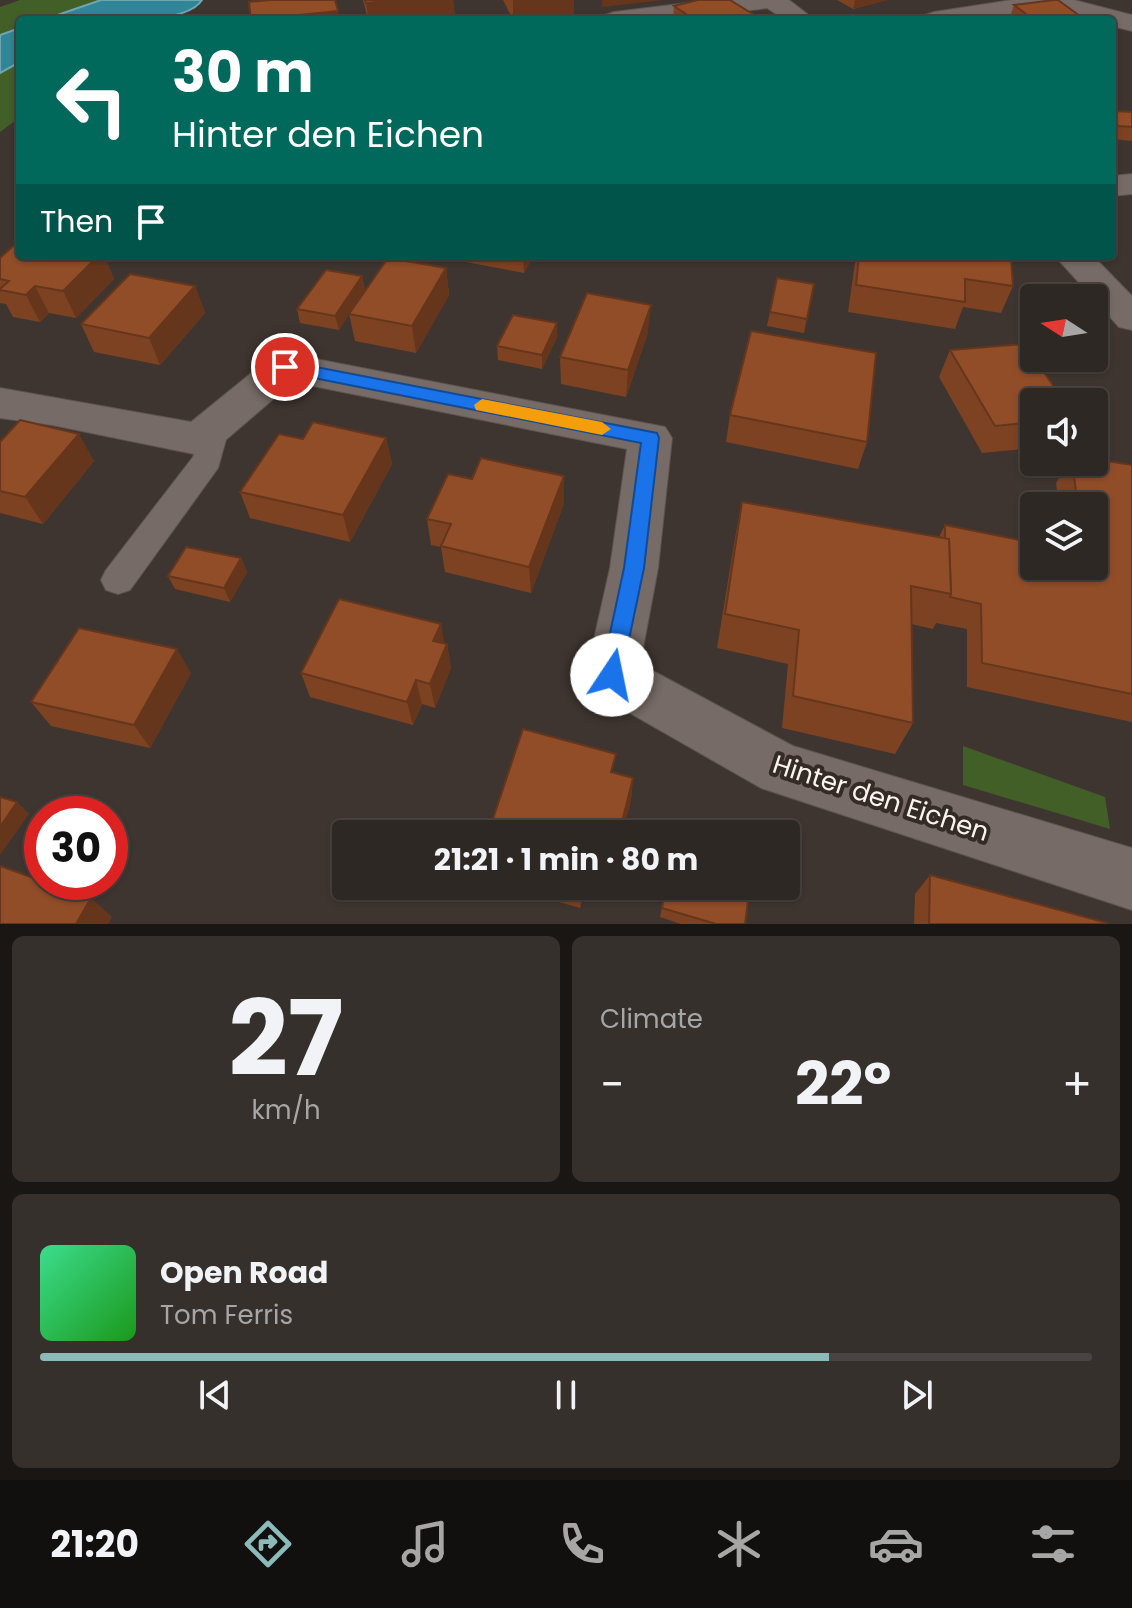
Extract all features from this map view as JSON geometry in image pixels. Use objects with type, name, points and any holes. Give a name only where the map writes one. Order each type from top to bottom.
[{"type":"street","points":[[646,16],[772,0],[796,16]]},
{"type":"street","points":[[958,16],[1046,1],[1105,16]]},
{"type":"street","points":[[1077,260],[1132,318]]},
{"type":"street","name":"Hinter den Eichen","points":[[0,403],[199,439],[285,367],[650,438],[634,568],[612,675],[781,769],[1132,879]]},
{"type":"lane","points":[[118,580],[207,460],[216,425]]},
{"type":"green space","points":[[20,0],[101,0],[55,16],[16,16],[16,29],[0,35],[0,7]]},
{"type":"green space","points":[[16,64],[16,120],[0,132],[0,73]]},
{"type":"green space","points":[[963,746],[1105,797],[1110,829],[963,785]]},
{"type":"water","points":[[101,0],[202,0],[191,9],[168,16],[55,16]]},
{"type":"water","points":[[16,29],[16,64],[0,73],[0,35]]},
{"type":"building","points":[[335,0],[338,11],[251,16],[249,2]]},
{"type":"building","points":[[365,0],[396,0],[366,3]]},
{"type":"building","points":[[698,0],[730,0],[756,16],[689,16],[674,6]]},
{"type":"building","points":[[1058,0],[1080,16],[1029,16],[1014,5]]},
{"type":"building","points":[[1116,111],[1132,112],[1132,127],[1118,126]]},
{"type":"building","points":[[16,244],[16,260],[94,260],[63,291],[35,286],[26,295],[0,290],[9,281],[0,279],[0,258]]},
{"type":"building","points":[[387,260],[446,268],[412,326],[349,314]]},
{"type":"building","points":[[859,260],[1011,260],[1013,286],[965,279],[965,302],[856,285]]},
{"type":"building","points":[[326,270],[362,276],[335,316],[297,309]]},
{"type":"building","points":[[130,274],[195,286],[149,338],[81,324]]},
{"type":"building","points":[[777,278],[814,284],[807,319],[770,312]]},
{"type":"building","points":[[587,293],[651,305],[628,370],[560,357]]},
{"type":"building","points":[[513,315],[557,323],[542,355],[497,346]]},
{"type":"building","points":[[751,331],[876,353],[867,442],[730,415]]},
{"type":"building","points":[[1020,344],[1020,372],[1044,372],[1055,388],[1020,388],[1020,423],[995,426],[950,350]]},
{"type":"building","points":[[20,420],[79,434],[25,497],[0,491],[0,442]]},
{"type":"building","points":[[313,422],[386,438],[343,515],[240,492],[279,434],[303,439]]},
{"type":"building","points":[[481,458],[564,476],[529,567],[441,546],[451,524],[427,519],[448,474],[472,479]]},
{"type":"building","points":[[1108,461],[1132,465],[1132,694],[982,663],[981,604],[950,597],[949,539],[945,539],[945,525],[1020,540],[1020,580],[1108,580],[1108,492],[1076,492],[1074,476],[1108,476]]},
{"type":"building","points":[[742,502],[949,539],[951,594],[911,586],[913,723],[793,696],[799,630],[725,614]]},
{"type":"building","points":[[186,547],[241,558],[224,588],[168,576]]},
{"type":"building","points":[[339,599],[441,624],[433,641],[447,644],[430,684],[416,680],[407,702],[301,673]]},
{"type":"building","points":[[79,628],[177,649],[134,725],[31,702]]},
{"type":"building","points":[[523,729],[616,754],[611,772],[633,778],[622,820],[493,820]]},
{"type":"building","points":[[0,797],[17,802],[0,827]]},
{"type":"building","points":[[0,866],[24,875],[24,900],[90,900],[76,924],[0,924]]},
{"type":"building","points":[[930,875],[1107,923],[1107,924],[929,924]]},
{"type":"building","points":[[663,900],[748,900],[745,924],[716,924],[662,908]]},
{"type":"slow traffic","points":[[482,405],[602,429]]},
{"type":"route","points":[[285,367],[650,438],[634,568],[612,675]]}]
